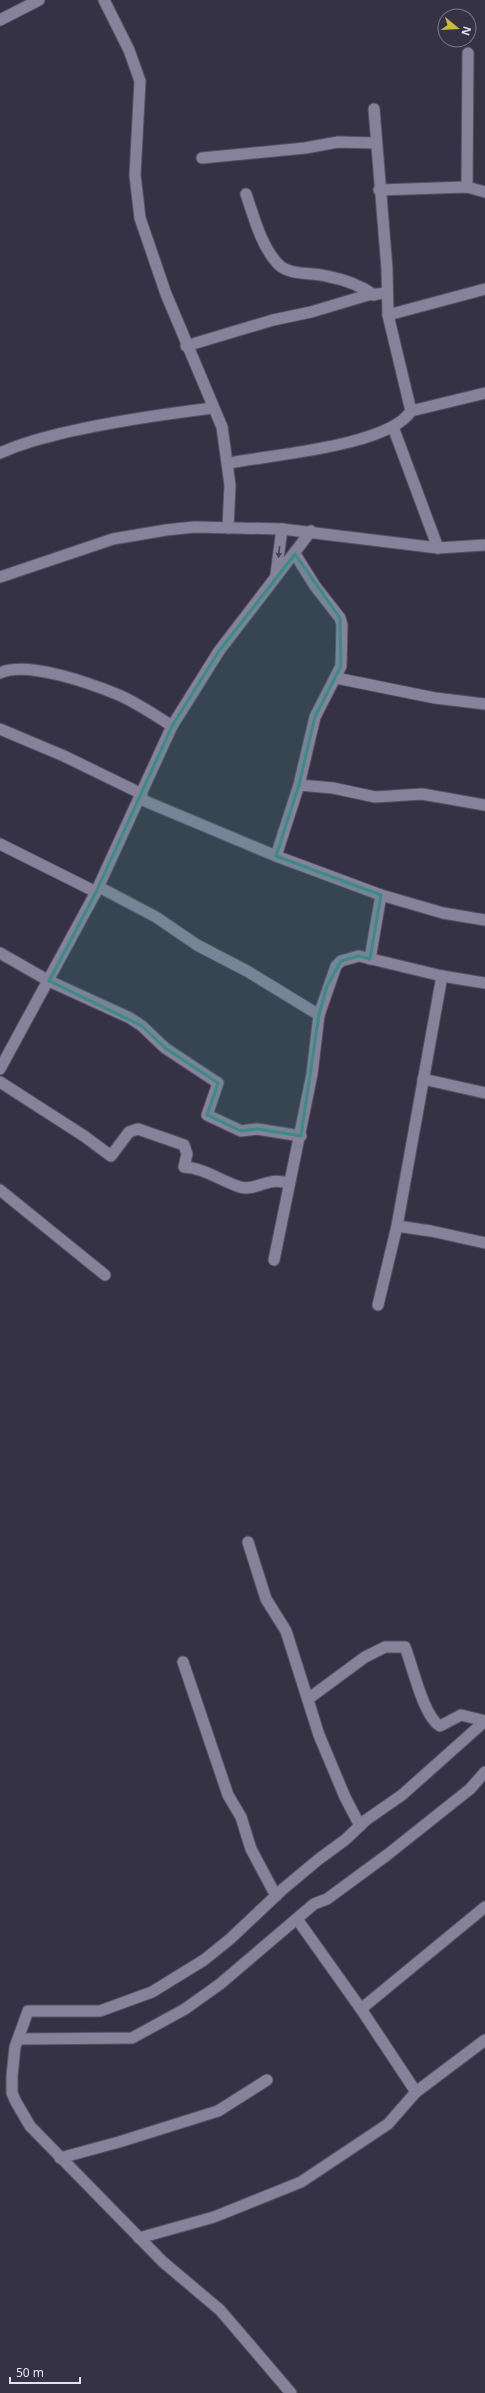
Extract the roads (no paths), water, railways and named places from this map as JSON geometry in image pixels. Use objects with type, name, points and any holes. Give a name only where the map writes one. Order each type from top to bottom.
[{"type":"street","points":[[0,20],[39,0]]},
{"type":"street","points":[[104,0],[129,50],[140,81],[135,175],[137,205],[152,256],[186,346],[222,427],[229,463],[230,506],[228,528]]},
{"type":"street","points":[[467,187],[468,53]]},
{"type":"street","points":[[229,463],[337,445],[393,428],[406,420],[411,411],[388,315],[388,269],[379,190],[374,108]]},
{"type":"street","points":[[202,158],[305,148],[338,142],[376,143]]},
{"type":"street","points":[[379,190],[467,187],[485,192]]},
{"type":"street","points":[[246,194],[267,247],[279,265],[287,270],[325,276],[352,283],[374,295]]},
{"type":"street","points":[[388,315],[485,289]]},
{"type":"street","points":[[186,346],[273,320],[374,295],[387,294]]},
{"type":"street","points":[[411,411],[485,393]]},
{"type":"street","points":[[0,453],[32,440],[112,422],[174,412],[213,408]]},
{"type":"street","points":[[393,428],[438,548]]},
{"type":"street","points":[[0,577],[71,553],[134,535],[194,527],[311,531],[379,542],[438,548],[485,545]]},
{"type":"street","points":[[276,574],[282,529]]},
{"type":"street","points":[[2,1062],[49,981],[98,890],[172,726],[219,651],[258,602],[276,574],[295,554],[311,531]]},
{"type":"street","points":[[276,856],[299,785],[315,717],[341,666],[342,621],[315,586],[295,554]]},
{"type":"street","points":[[0,673],[7,670],[27,668],[48,672],[118,695],[172,726]]},
{"type":"street","points":[[336,678],[435,698],[485,704]]},
{"type":"street","points":[[0,729],[64,756],[141,797],[276,856],[381,895],[443,913],[485,920]]},
{"type":"street","points":[[299,785],[333,788],[375,796],[422,794],[485,805]]},
{"type":"street","points":[[0,844],[156,917],[197,945],[248,971],[318,1015]]},
{"type":"street","points":[[370,959],[381,895]]},
{"type":"street","points":[[0,953],[49,981],[136,1022],[165,1048],[218,1082],[207,1115],[241,1131],[257,1129],[301,1136]]},
{"type":"street","points":[[274,1260],[289,1184],[301,1136],[312,1074],[318,1015],[336,966],[341,961],[359,956],[442,976],[485,983]]},
{"type":"street","points":[[378,1305],[397,1226],[442,976]]},
{"type":"street","points":[[423,1079],[485,1093]]},
{"type":"street","points":[[0,1082],[84,1136],[111,1156],[129,1132],[138,1129],[184,1145],[188,1154],[184,1167],[217,1176],[241,1187],[280,1180],[289,1184]]},
{"type":"street","points":[[0,1190],[104,1275]]},
{"type":"street","points":[[397,1226],[431,1231],[485,1243]]},
{"type":"street","points":[[248,1542],[266,1599],[286,1631],[319,1735],[345,1797],[360,1826]]},
{"type":"street","points":[[308,1699],[365,1657],[385,1647],[405,1647],[423,1703],[432,1722],[440,1726],[461,1715],[485,1721]]},
{"type":"street","points":[[183,1662],[228,1795],[241,1817],[252,1849],[276,1896]]},
{"type":"street","points":[[291,2393],[220,2310],[191,2287],[139,2238],[30,2126],[12,2093],[12,2076],[18,2039],[28,2011],[100,2011],[152,1992],[204,1960],[230,1939],[276,1896],[380,1809],[402,1796],[485,1721]]},
{"type":"street","points":[[18,2039],[132,2038],[185,2009],[214,1988],[314,1904],[327,1899],[387,1855],[470,1789],[485,1772]]},
{"type":"street","points":[[361,2009],[485,1909]]},
{"type":"street","points":[[297,1919],[361,2009],[416,2092]]},
{"type":"street","points":[[139,2238],[214,2217],[300,2182],[388,2124],[416,2092],[485,2040]]},
{"type":"street","points":[[60,2158],[119,2142],[218,2111],[267,2080]]}]
